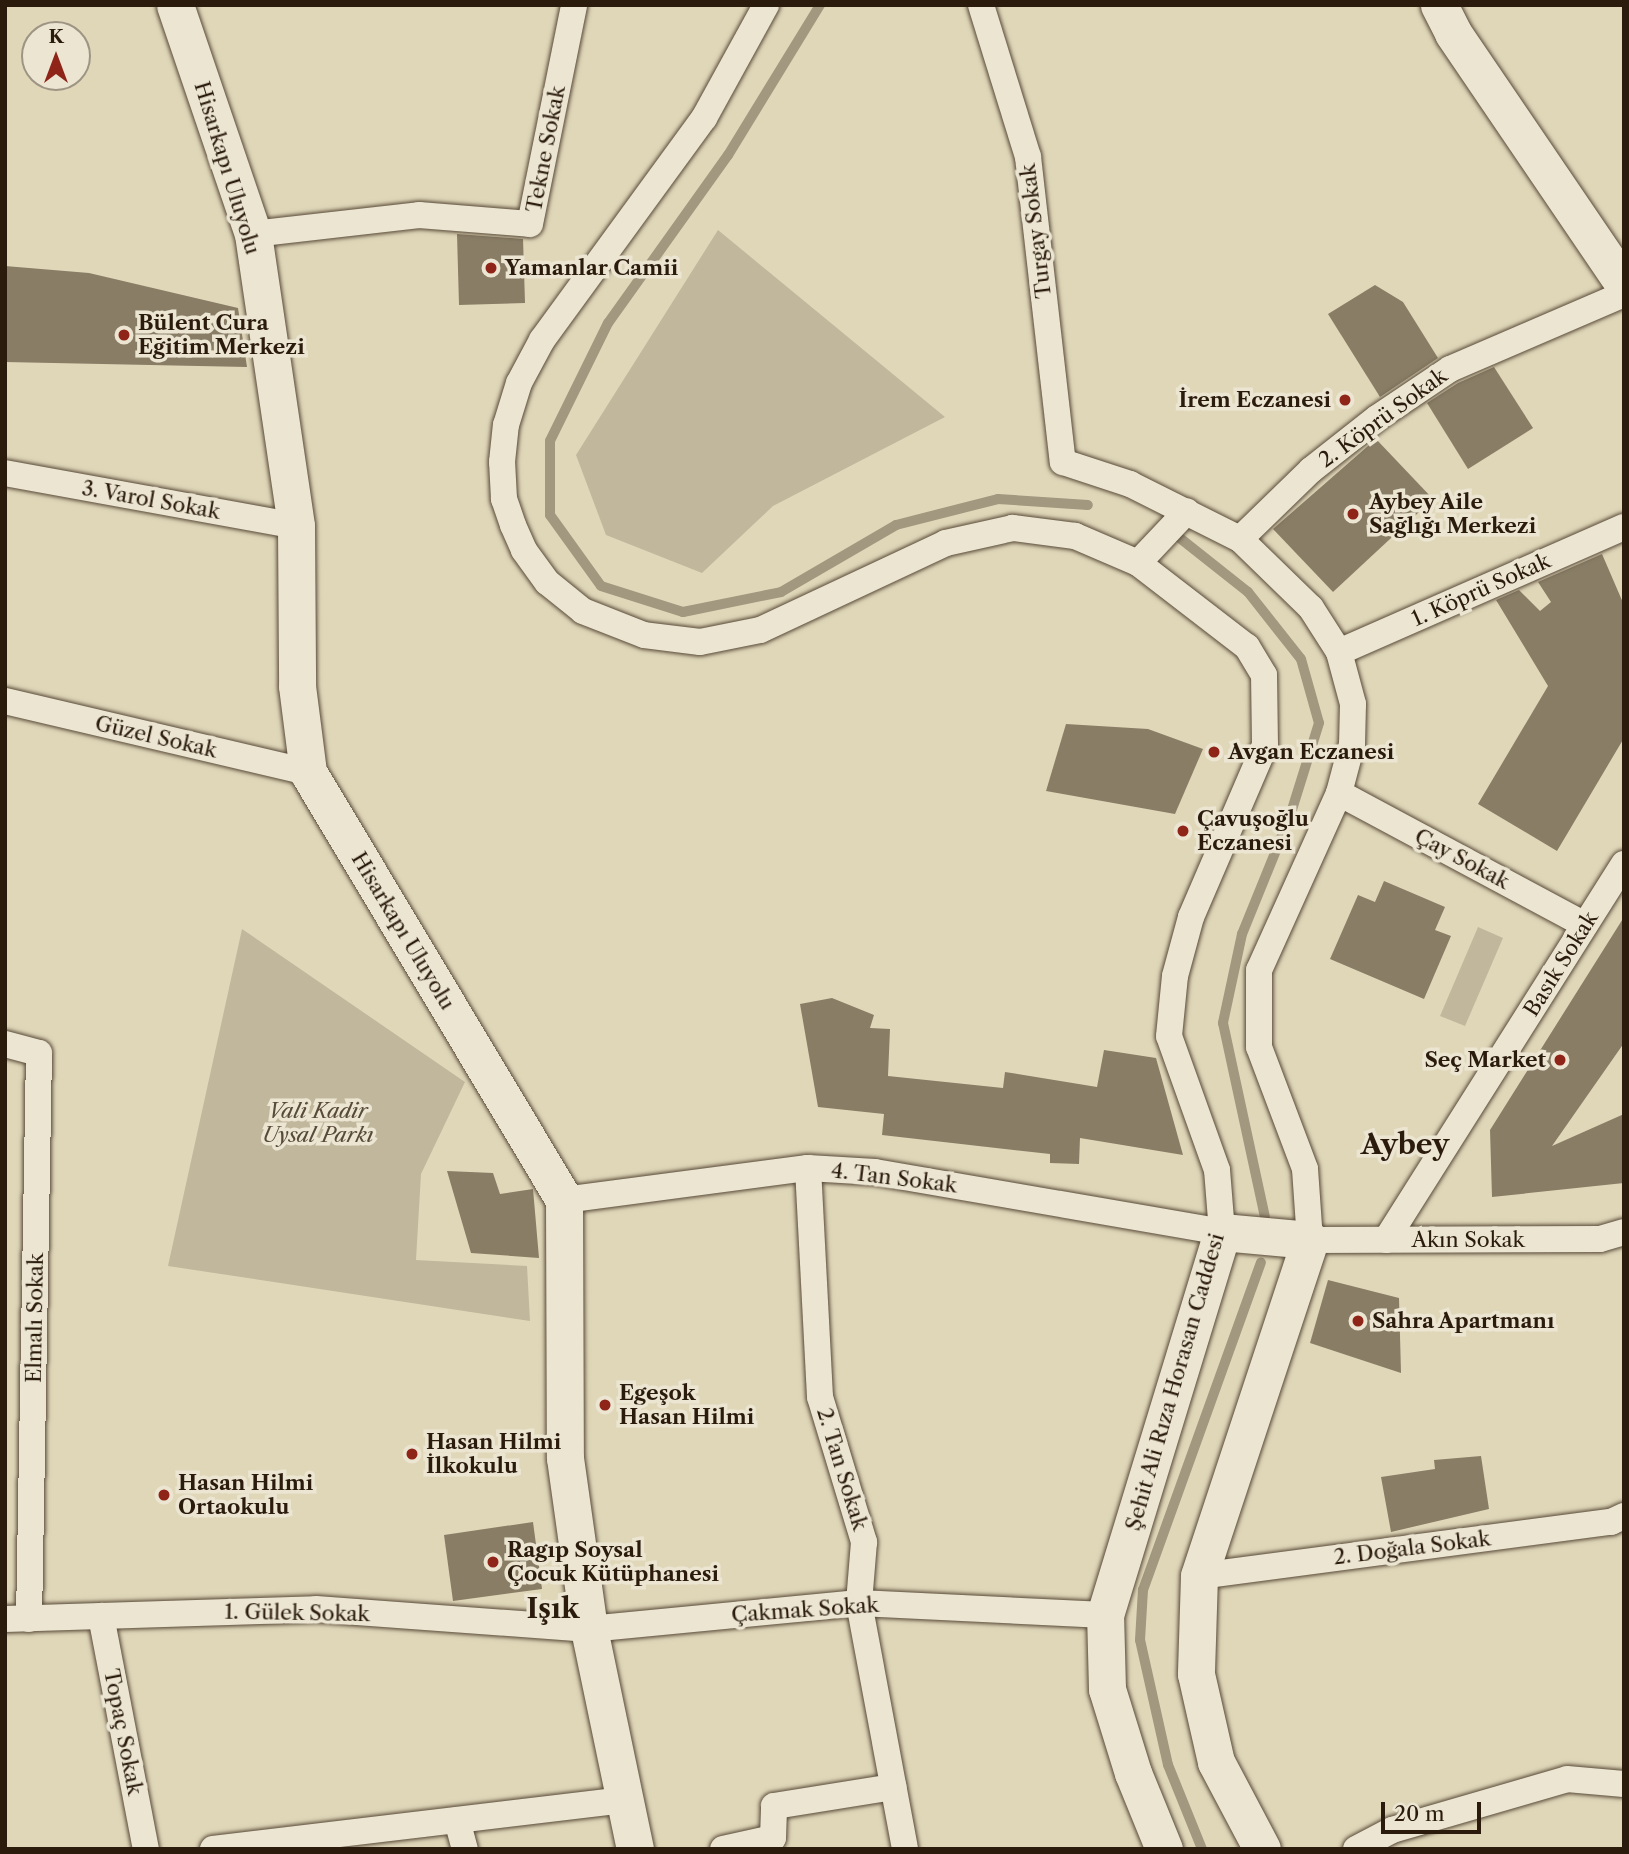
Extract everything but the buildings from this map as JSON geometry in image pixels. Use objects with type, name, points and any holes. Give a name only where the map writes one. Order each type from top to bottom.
[{"type":"street","name":"Hisarkapı Uluyolu","points":[[175,5],[253,234],[296,526],[297,686],[308,772],[564,1200]]},
{"type":"street","name":"Tekne Sokak","points":[[253,234],[419,215],[530,224],[574,5]]},
{"type":"street","name":"Şehit Ali Rıza Horasan Caddesi","points":[[766,5],[704,118],[542,340],[519,383],[506,425],[502,463],[504,499],[524,551],[547,582],[583,611],[644,635],[700,642],[760,630],[946,543],[1013,528],[1075,536],[1138,563],[1196,603],[1247,647],[1264,675],[1265,746],[1191,917],[1175,976],[1169,1036],[1217,1170],[1222,1232],[1105,1615],[1107,1689],[1133,1773],[1164,1849]]},
{"type":"street","name":"Turgay Sokak","points":[[981,5],[1028,157],[1063,463],[1130,484],[1187,511]]},
{"type":"street","points":[[1440,5],[1453,33],[1624,285]]},
{"type":"street","name":"2. Köprü Sokak","points":[[1240,539],[1311,470],[1377,418],[1450,369],[1624,294]]},
{"type":"street","name":"3. Varol Sokak","points":[[5,473],[296,526]]},
{"type":"street","points":[[1138,563],[1187,511],[1240,539],[1311,608],[1339,652],[1353,704],[1352,744],[1339,793],[1259,970],[1259,1047],[1305,1169],[1310,1240],[1199,1576],[1196,1674],[1216,1762],[1262,1849]]},
{"type":"street","name":"1. Köprü Sokak","points":[[1339,652],[1624,527]]},
{"type":"street","name":"Güzel Sokak","points":[[5,701],[308,772]]},
{"type":"street","name":"Çay Sokak","points":[[1339,793],[1585,925]]},
{"type":"street","name":"Basık Sokak","points":[[1385,1240],[1624,864]]},
{"type":"street","name":"Elmalı Sokak","points":[[5,1044],[39,1054],[17,1619]]},
{"type":"street","name":"4. Tan Sokak","points":[[564,1200],[808,1168],[875,1172],[1222,1232]]},
{"type":"street","name":"2. Tan Sokak","points":[[808,1168],[820,1397],[864,1542],[859,1603],[905,1849]]},
{"type":"street","points":[[564,1200],[565,1458],[589,1629],[635,1849]]},
{"type":"street","points":[[1222,1232],[1310,1240]]},
{"type":"street","name":"Akın Sokak","points":[[1310,1240],[1600,1240],[1624,1232]]},
{"type":"street","name":"2. Doğala Sokak","points":[[1199,1576],[1611,1522],[1624,1516]]},
{"type":"street","name":"Çakmak Sokak","points":[[589,1629],[859,1603],[1105,1615]]},
{"type":"street","name":"1. Gülek Sokak","points":[[17,1619],[316,1609],[589,1629]]},
{"type":"street","name":"Topaç Sokak","points":[[101,1616],[146,1849]]},
{"type":"street","points":[[1356,1849],[1392,1830],[1567,1779],[1624,1784]]},
{"type":"street","points":[[723,1849],[774,1838],[774,1806],[893,1787]]},
{"type":"street","points":[[213,1849],[327,1842],[457,1820],[624,1800]]},
{"type":"street","points":[[457,1820],[465,1849]]},
{"type":"green space","points":[[718,230],[945,417],[773,506],[702,573],[606,535],[576,455]]},
{"type":"green space","points":[[1478,927],[1503,938],[1465,1026],[1440,1016]]},
{"type":"green space","name":"Vali Kadir Uysal Parkı","points":[[242,929],[465,1082],[421,1174],[416,1260],[527,1266],[530,1321],[168,1266]]},
{"type":"waterway","points":[[820,5],[728,155],[608,323],[550,441],[550,515],[601,586],[683,612],[781,592],[896,525],[998,499],[1088,505]]},
{"type":"waterway","points":[[1176,535],[1248,592],[1301,659],[1319,723],[1290,816],[1242,934],[1223,1023],[1265,1217]]},
{"type":"waterway","points":[[1202,1849],[1168,1765],[1140,1640],[1143,1590],[1261,1263]]},
{"type":"place","name":"Yamanlar Camii","points":[[491,268]]},
{"type":"place","name":"Bülent Cura Eğitim Merkezi","points":[[124,335]]},
{"type":"place","name":"İrem Eczanesi","points":[[1345,400]]},
{"type":"place","name":"Aybey Aile Sağlığı Merkezi","points":[[1353,514]]},
{"type":"place","name":"Avgan Eczanesi","points":[[1214,752]]},
{"type":"place","name":"Çavuşoğlu Eczanesi","points":[[1183,831]]},
{"type":"place","name":"Seç Market","points":[[1560,1060]]},
{"type":"place","name":"Sahra Apartmanı","points":[[1358,1321]]},
{"type":"place","name":"Egeşok Hasan Hilmi","points":[[605,1405]]},
{"type":"place","name":"Hasan Hilmi İlkokulu","points":[[412,1454]]},
{"type":"place","name":"Hasan Hilmi Ortaokulu","points":[[164,1495]]},
{"type":"place","name":"Ragıp Soysal Çocuk Kütüphanesi","points":[[493,1562]]},
{"type":"district","name":"Aybey","points":[[1405,1144]]},
{"type":"district","name":"Işık","points":[[553,1608]]}]
